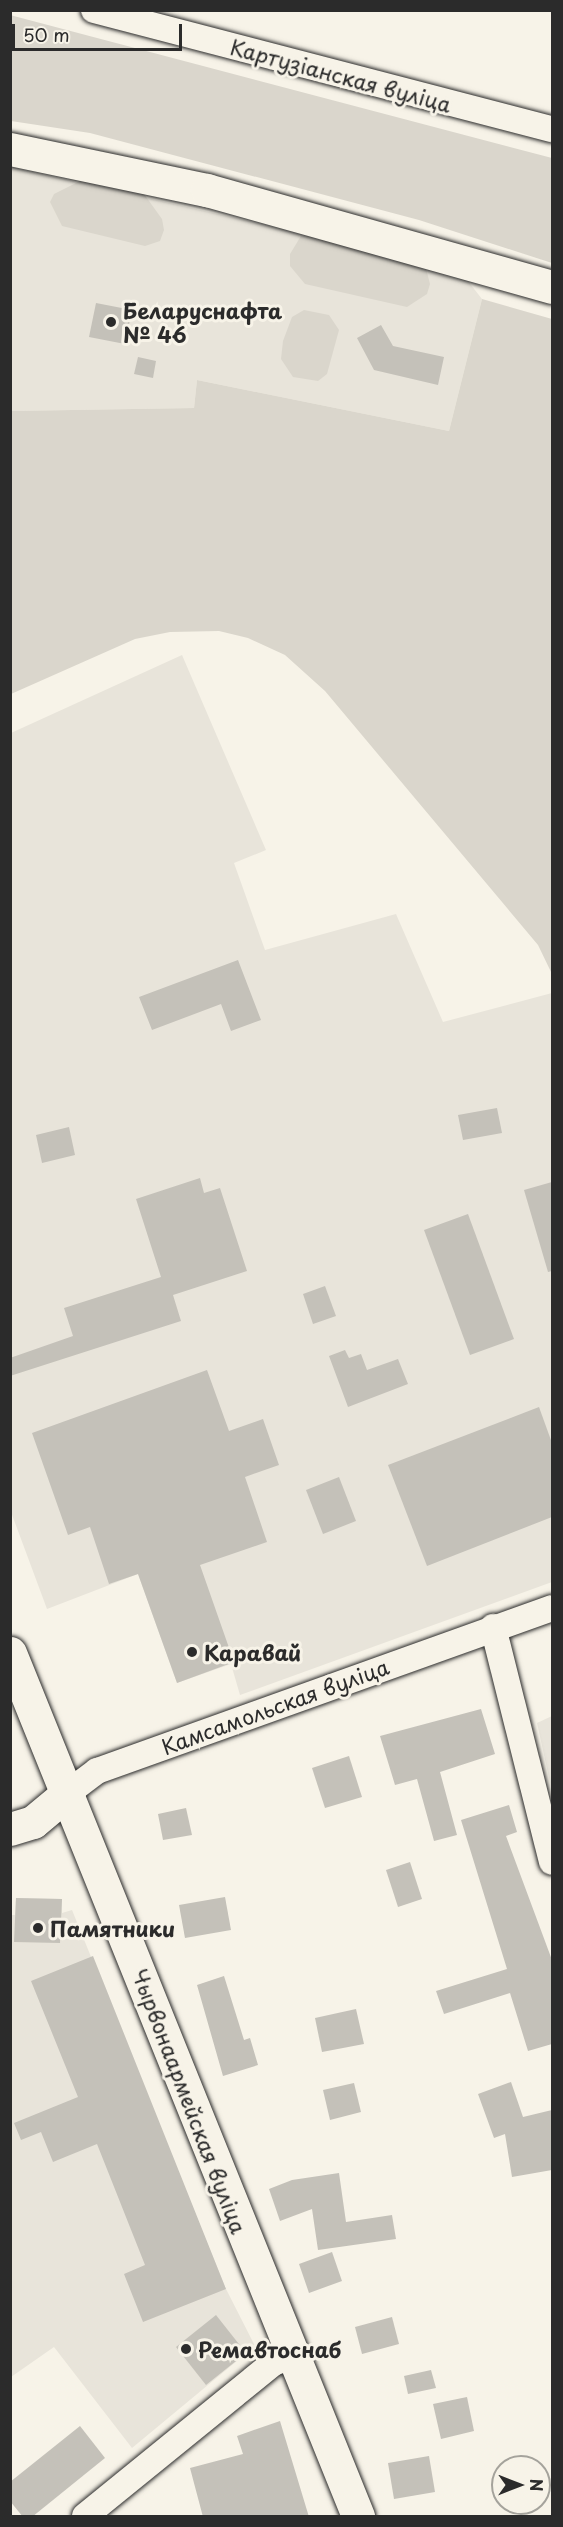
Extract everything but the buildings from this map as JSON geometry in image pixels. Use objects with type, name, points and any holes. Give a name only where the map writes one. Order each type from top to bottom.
[{"type":"main road","points":[[10,149],[207,190],[552,287]]},
{"type":"main road","name":"Чырвонаармейская вуліца","points":[[10,1653],[69,1792],[291,2356],[358,2517]]},
{"type":"main road","name":"Камсамольская вуліца","points":[[10,1829],[33,1822],[69,1792]]},
{"type":"street","name":"Картузіанская вуліца","points":[[94,10],[552,129]]},
{"type":"street","name":"Камсамольская вуліца","points":[[69,1792],[97,1771],[493,1627],[552,1608]]},
{"type":"street","points":[[493,1627],[552,1862]]},
{"type":"street","points":[[85,2517],[273,2363],[291,2356]]},
{"type":"shaded area","points":[[10,15],[552,158],[552,263],[419,220],[90,133],[11,121]]},
{"type":"shaded area","points":[[11,167],[310,235],[467,280],[482,299],[449,431],[197,380],[194,408],[11,411]]},
{"type":"shaded area","points":[[84,179],[144,194],[162,219],[164,230],[160,241],[145,246],[62,226],[50,202],[54,194]]},
{"type":"shaded area","points":[[310,235],[425,264],[430,284],[427,294],[407,307],[305,284],[290,266],[290,254],[301,236]]},
{"type":"shaded area","points":[[482,299],[552,319],[552,974],[538,945],[325,691],[285,655],[248,638],[219,631],[170,632],[135,639],[11,694],[11,411],[194,408],[197,380],[449,431]]},
{"type":"shaded area","points":[[304,310],[329,315],[339,330],[327,374],[318,381],[293,377],[281,359],[283,341],[292,317]]},
{"type":"shaded area","points":[[182,655],[266,850],[234,863],[265,950],[396,914],[443,1022],[552,993],[552,1582],[240,1695],[231,1664],[177,1683],[138,1574],[47,1609],[11,1512],[11,733]]},
{"type":"shaded area","points":[[552,1716],[552,1791],[537,1723]]},
{"type":"shaded area","points":[[16,1898],[62,1899],[62,1913],[72,1910],[226,2289],[255,2346],[132,2448],[54,2347],[11,2377],[11,1915],[15,1915]]},
{"type":"place","name":"Беларуснафта № 46","points":[[111,322]]},
{"type":"place","name":"Каравай","points":[[192,1652]]},
{"type":"place","name":"Памятники","points":[[38,1928]]},
{"type":"place","name":"Ремавтоснаб","points":[[186,2349]]}]
